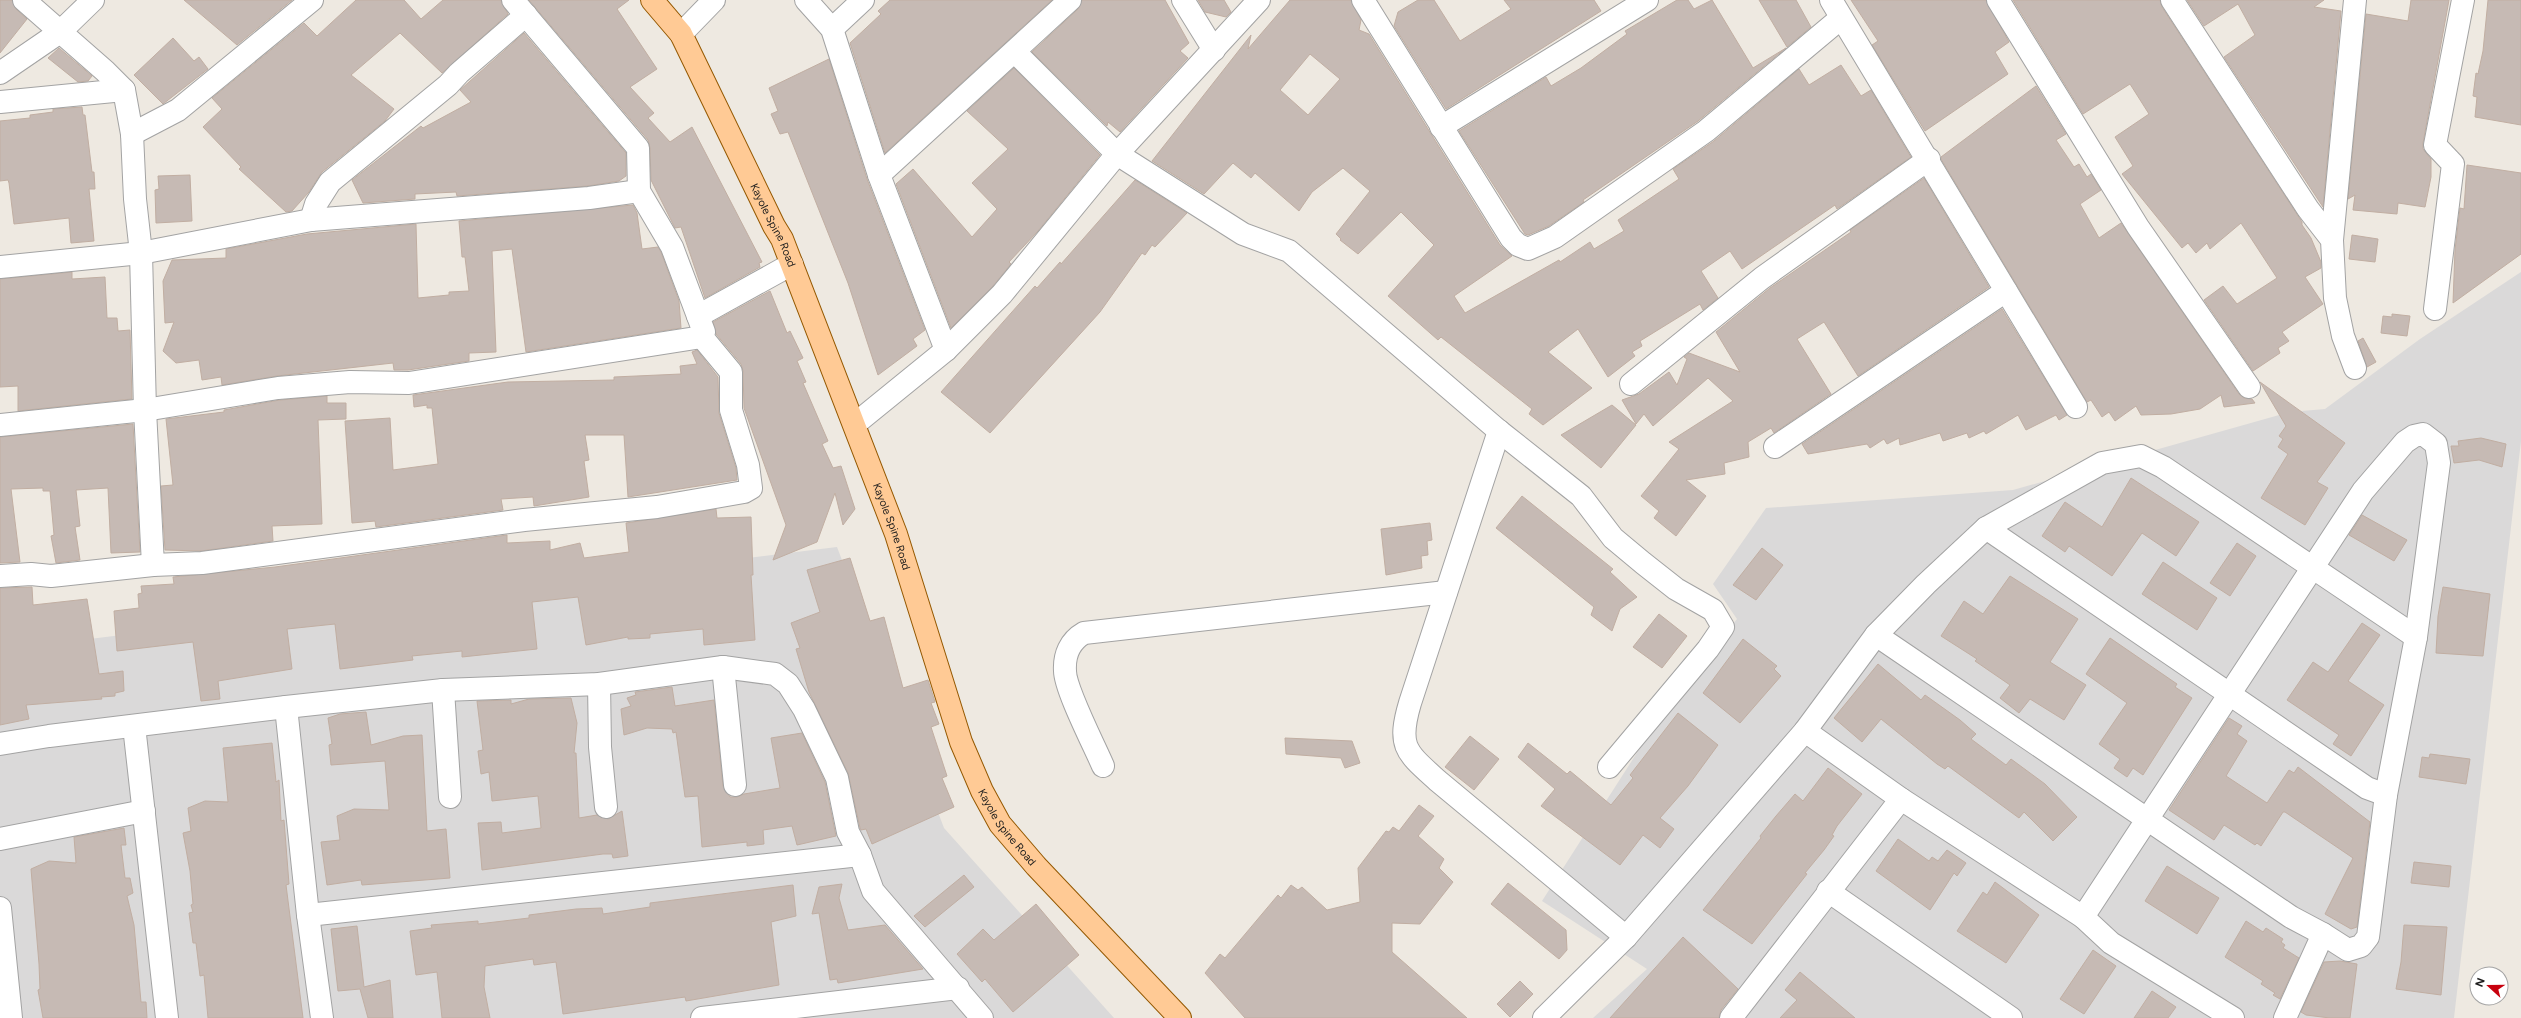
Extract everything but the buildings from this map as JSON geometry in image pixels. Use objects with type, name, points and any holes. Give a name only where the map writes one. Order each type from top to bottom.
[{"type":"main road","name":"Kayole Spine Road","points":[[652,0],[681,34],[774,226],[782,239],[855,424],[896,534],[961,742],[982,791],[1000,824],[1036,866],[1180,1018]]},
{"type":"street","points":[[24,0],[105,71],[124,90],[132,134],[135,199],[141,253],[145,410],[153,564]]},
{"type":"street","points":[[0,73],[60,32],[93,0]]},
{"type":"street","points":[[132,134],[178,110],[312,0]]},
{"type":"street","points":[[681,34],[714,0]]},
{"type":"street","points":[[806,0],[832,28],[879,175],[946,350]]},
{"type":"street","points":[[832,28],[863,0]]},
{"type":"street","points":[[879,175],[1070,0]]},
{"type":"street","points":[[1183,0],[1214,50]]},
{"type":"street","points":[[855,424],[946,350],[1002,294],[1117,154],[1259,0]]},
{"type":"street","points":[[1441,127],[1647,0]]},
{"type":"street","points":[[1998,0],[2138,227],[2249,387]]},
{"type":"street","points":[[2172,0],[2308,209],[2332,240]]},
{"type":"street","points":[[2355,0],[2332,240],[2336,298],[2343,336],[2355,368]]},
{"type":"street","points":[[2435,309],[2452,164],[2435,145],[2463,0]]},
{"type":"street","points":[[1371,3],[1441,127],[1512,238],[1518,245],[1528,249],[1555,237],[1706,131],[1836,9],[1929,159],[2076,407]]},
{"type":"street","points":[[311,220],[316,204],[330,182],[448,85],[519,8],[557,55],[638,148],[639,191],[672,247],[704,332],[702,337]]},
{"type":"street","points":[[1015,52],[1117,154],[1243,234],[1289,251],[1499,431],[1581,496],[1613,538],[1676,589],[1713,610],[1723,627],[1708,649],[1609,767]]},
{"type":"street","points":[[0,102],[124,90]]},
{"type":"street","points":[[1631,384],[1762,278],[1929,159]]},
{"type":"street","points":[[0,267],[141,253],[311,220],[589,198],[639,191]]},
{"type":"street","points":[[698,316],[792,264]]},
{"type":"street","points":[[1775,447],[2006,291]]},
{"type":"street","points":[[0,425],[145,410],[278,388],[350,382],[409,383],[702,337]]},
{"type":"street","points":[[0,576],[52,576],[153,564],[202,563],[524,520],[657,507],[744,492],[751,488],[748,464],[731,410],[731,372],[702,337]]},
{"type":"street","points":[[1499,431],[1404,723],[1403,742],[1412,757],[1438,781],[1626,937]]},
{"type":"street","points":[[1876,634],[2146,820],[2291,917],[2323,934],[2348,950],[2361,946],[2368,937],[2386,795],[2416,637],[2438,463],[2436,444],[2423,434],[2405,442],[2363,491],[2229,693],[2146,820],[2083,917]]},
{"type":"street","points":[[1544,1018],[1626,937],[1805,731],[1876,634],[1926,584],[1986,528],[2102,463],[2141,456],[2163,467],[2416,637]]},
{"type":"street","points":[[1986,528],[2367,788],[2386,795]]},
{"type":"street","points":[[1103,766],[1064,673],[1066,656],[1074,639],[1084,632],[1446,592]]},
{"type":"street","points":[[723,666],[735,785]]},
{"type":"street","points":[[0,744],[286,707],[443,690],[599,684],[723,666],[775,674],[788,684],[804,710],[837,778],[848,832],[860,855],[874,890],[982,1018]]},
{"type":"street","points":[[599,684],[600,747],[606,807]]},
{"type":"street","points":[[443,690],[450,797]]},
{"type":"street","points":[[286,707],[308,915],[322,1018]]},
{"type":"street","points":[[134,726],[167,1018]]},
{"type":"street","points":[[1805,731],[1901,799],[2083,917],[2111,943],[2233,1018]]},
{"type":"street","points":[[1731,1018],[1828,891],[1901,799]]},
{"type":"street","points":[[0,839],[144,812]]},
{"type":"street","points":[[308,915],[860,855]]},
{"type":"street","points":[[1828,891],[2011,1018]]},
{"type":"street","points":[[0,908],[11,1018]]},
{"type":"street","points":[[2285,1018],[2323,934]]},
{"type":"street","points":[[702,1018],[958,988]]},
{"type":"shaded area","points":[[2521,272],[2521,441],[2454,1018],[1593,1018],[1647,969],[1542,901],[1665,709],[1737,619],[1713,584],[1766,508],[2013,490],[2290,412],[2325,409],[2420,339]]},
{"type":"shaded area","points":[[837,547],[944,828],[1114,1018],[0,1018],[0,650]]}]
